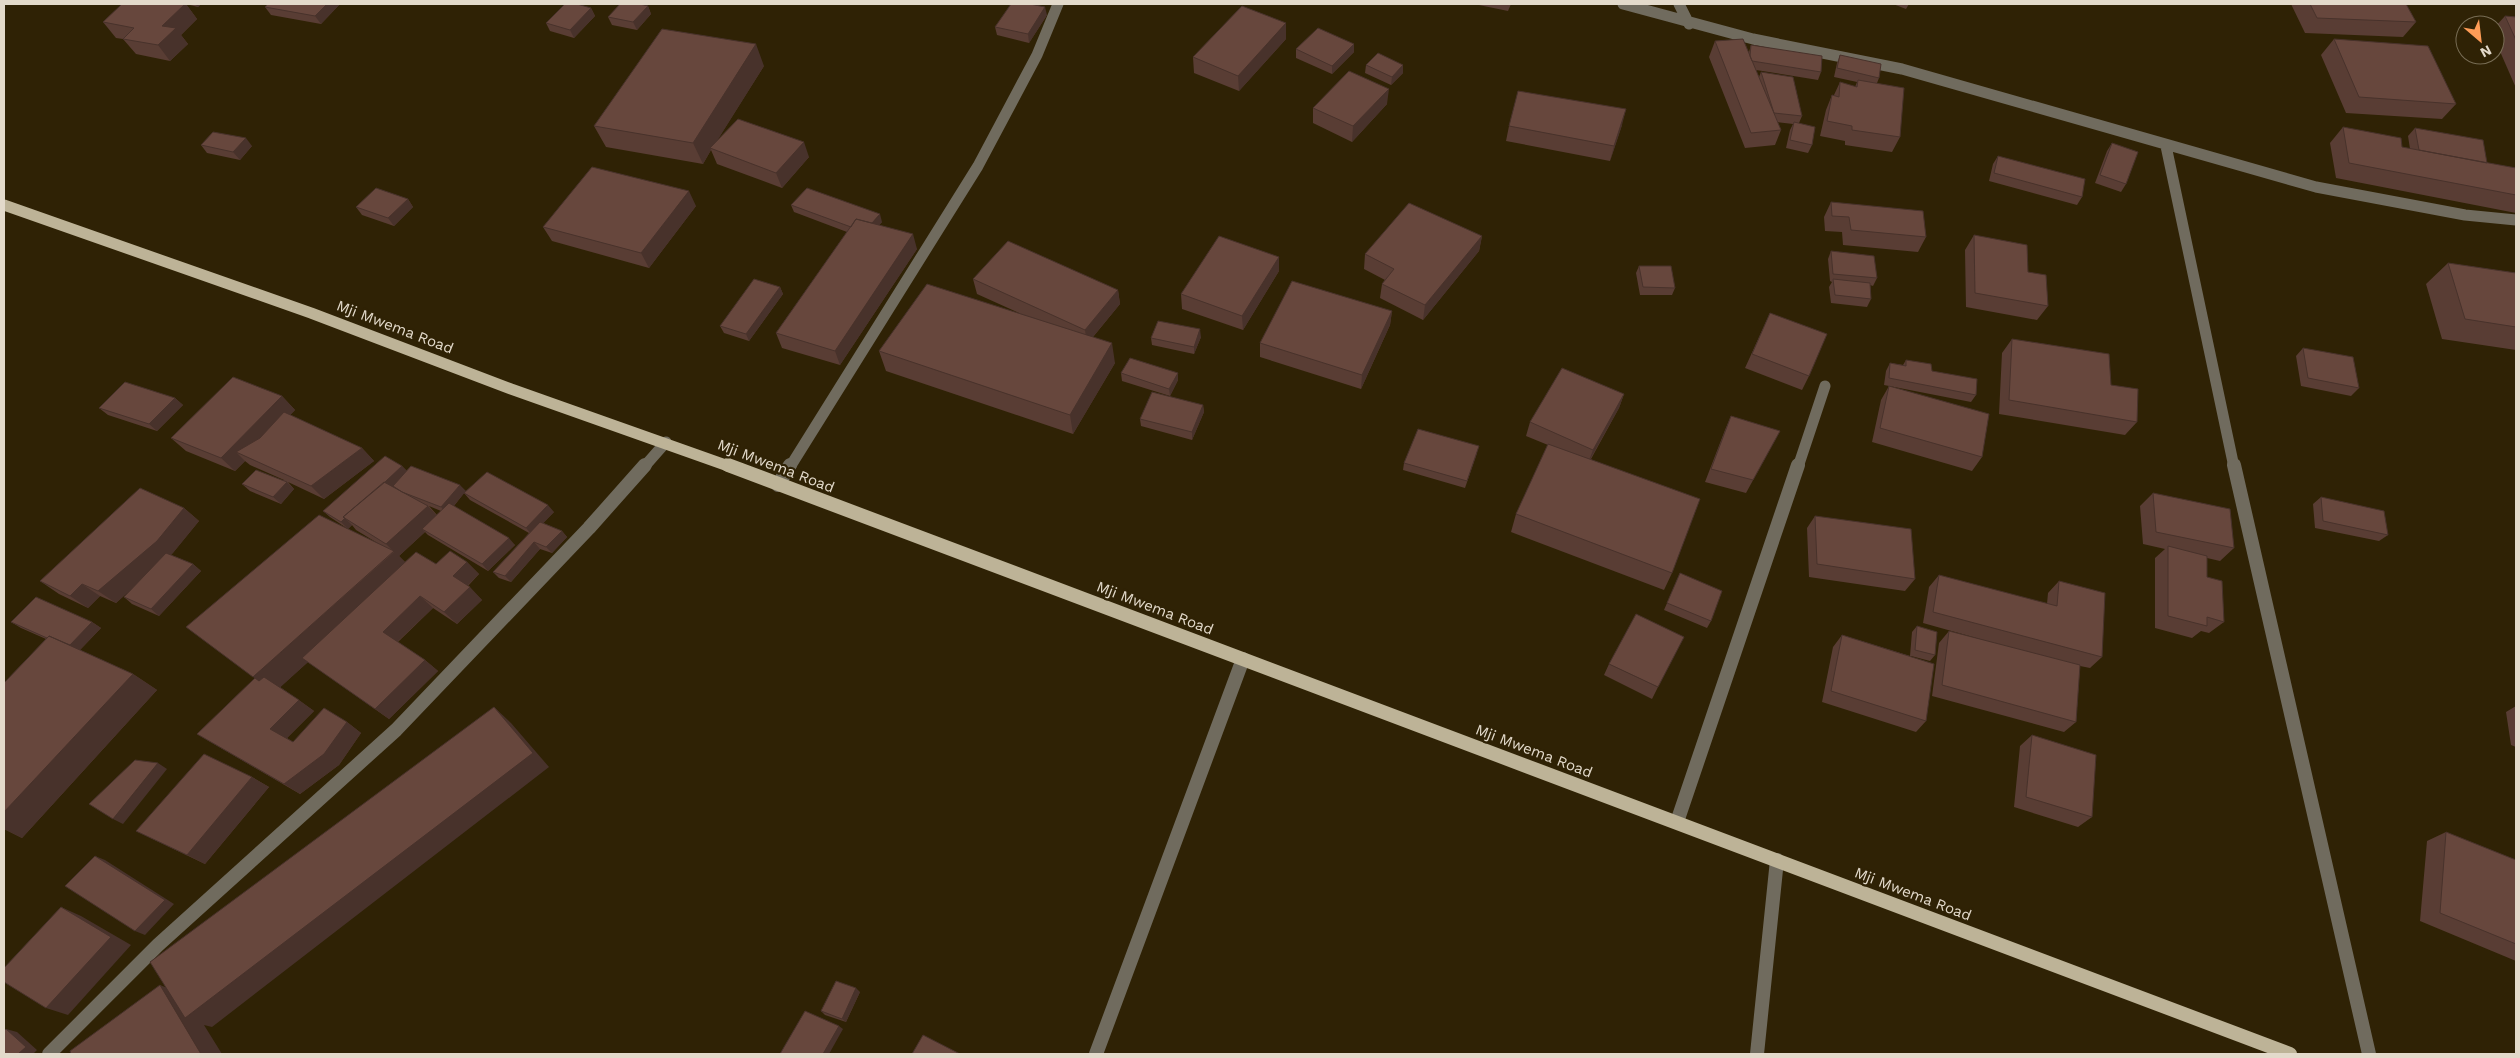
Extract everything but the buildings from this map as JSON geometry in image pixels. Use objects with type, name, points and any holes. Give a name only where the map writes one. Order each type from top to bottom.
[{"type":"main road","name":"Mji Mwema Road","points":[[4,205],[312,313],[511,389],[666,442],[2290,1054]]},
{"type":"street","points":[[778,485],[978,166],[1037,55],[1058,4]]},
{"type":"street","points":[[1623,4],[1689,24],[1753,39],[1902,69],[2166,146],[2316,187],[2465,215],[2516,220]]},
{"type":"street","points":[[1679,4],[1689,24]]},
{"type":"street","points":[[2166,146],[2212,370],[2299,758],[2369,1054]]},
{"type":"street","points":[[1677,822],[1825,386]]},
{"type":"street","points":[[49,1054],[158,945],[396,730],[589,528],[666,442]]},
{"type":"street","points":[[1096,1054],[1243,659]]},
{"type":"street","points":[[1756,1054],[1777,860]]}]
